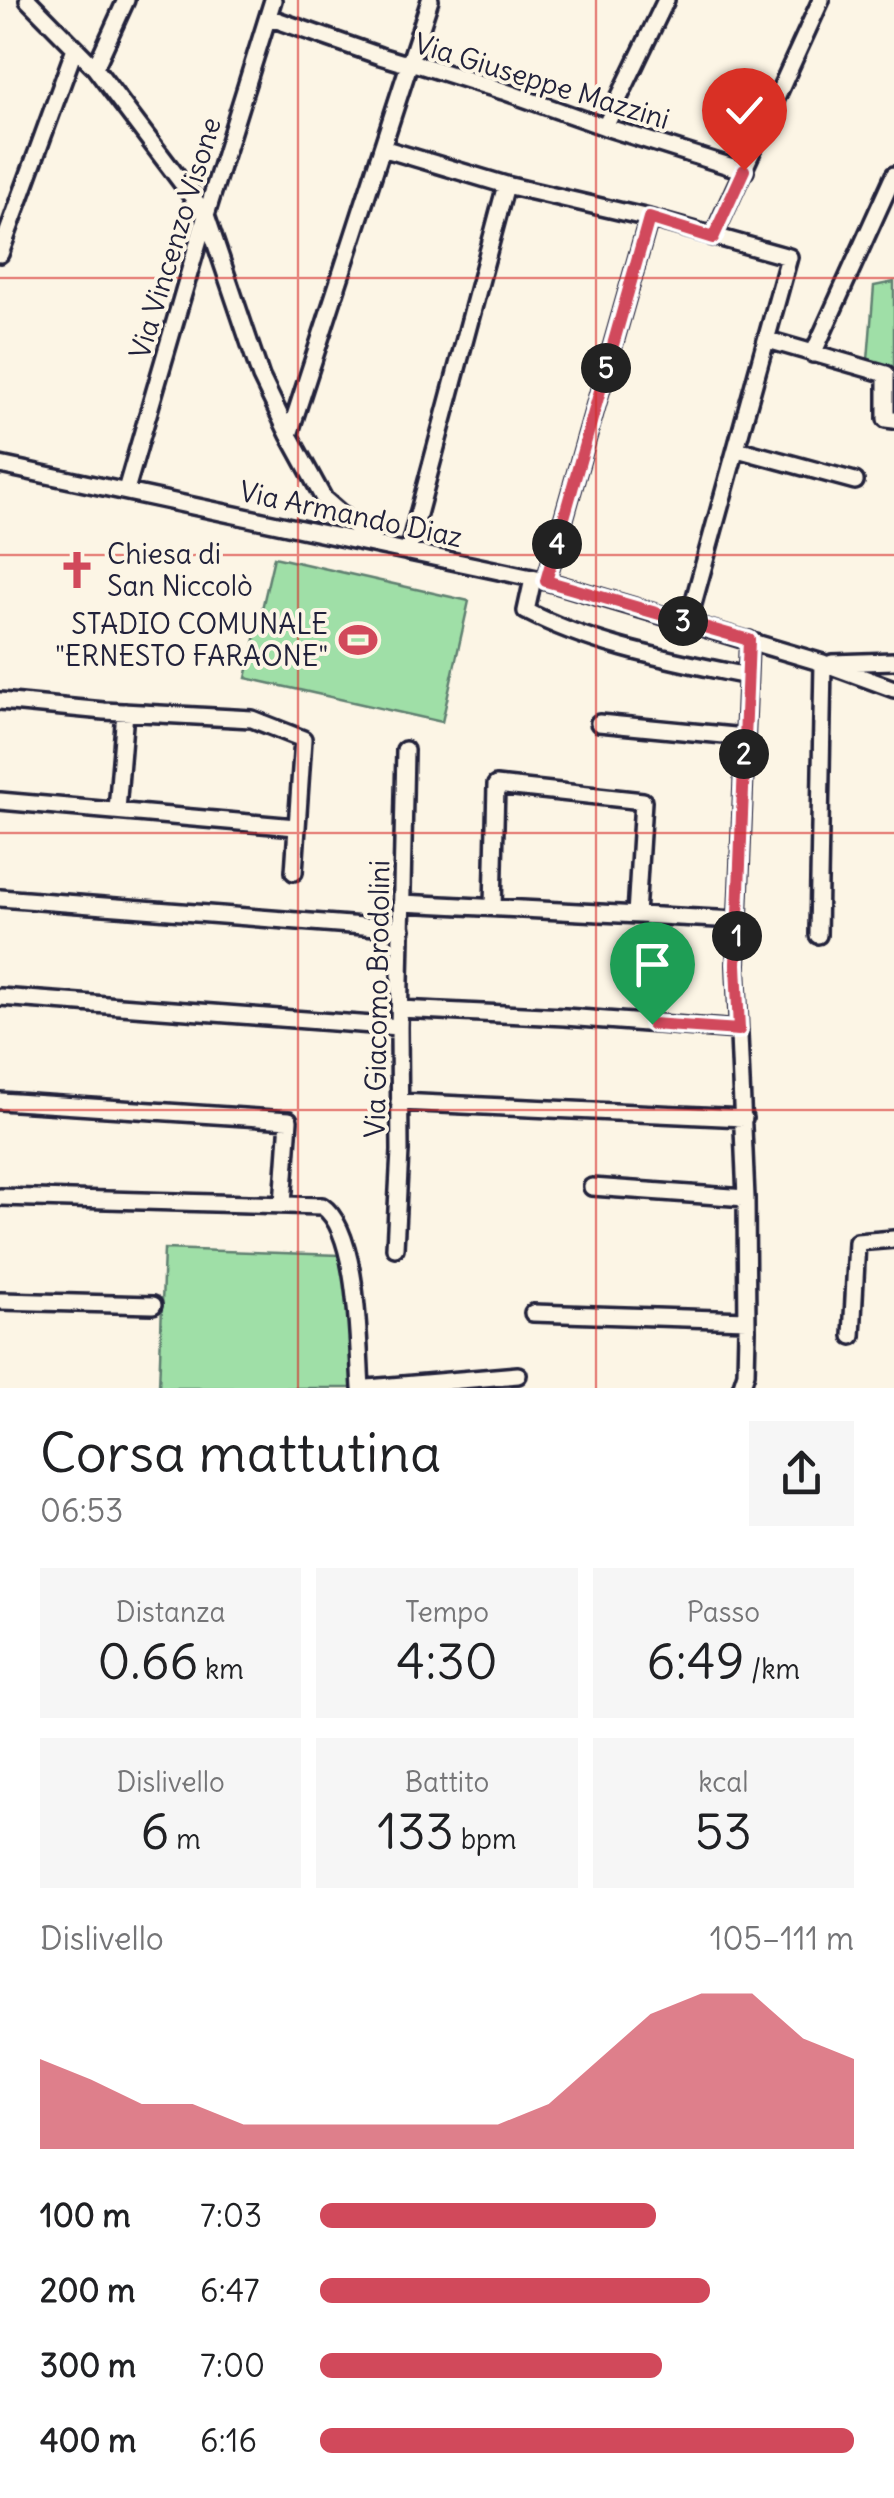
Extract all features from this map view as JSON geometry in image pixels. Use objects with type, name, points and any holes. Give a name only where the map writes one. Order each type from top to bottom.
[{"type":"street","points":[[28,0],[95,68],[206,215],[261,377],[289,434],[324,499],[376,545]]},
{"type":"street","points":[[95,68],[126,0]]},
{"type":"street","name":"Via Vincenzo Visone","points":[[126,490],[273,0]]},
{"type":"street","points":[[289,434],[430,0]]},
{"type":"street","points":[[605,127],[666,0]]},
{"type":"street","points":[[713,238],[822,0]]},
{"type":"street","name":"Via Giuseppe Mazzini","points":[[268,17],[744,170]]},
{"type":"street","points":[[0,254],[75,48]]},
{"type":"street","points":[[382,148],[506,185],[649,218],[789,257],[688,622]]},
{"type":"street","points":[[812,354],[894,175]]},
{"type":"street","points":[[408,552],[506,185]]},
{"type":"street","points":[[649,218],[540,580],[526,611],[561,629],[641,654],[747,676]]},
{"type":"street","points":[[768,340],[886,374],[886,420],[894,420]]},
{"type":"street","points":[[737,449],[855,481]]},
{"type":"street","name":"Via Armando Diaz","points":[[0,465],[540,580],[824,663],[894,689]]},
{"type":"street","points":[[741,1388],[746,1373],[746,1198],[736,964],[749,640]]},
{"type":"street","points":[[818,936],[824,663],[889,661]]},
{"type":"street","points":[[877,683],[870,671],[889,661]]},
{"type":"street","points":[[0,701],[252,719],[303,739],[294,872]]},
{"type":"street","points":[[117,810],[126,712]]},
{"type":"street","points":[[599,724],[745,737]]},
{"type":"street","name":"Via Giacomo Brodolini","points":[[395,1248],[400,1151],[405,750]]},
{"type":"street","points":[[492,907],[496,785],[642,801],[636,914]]},
{"type":"street","points":[[0,801],[296,827]]},
{"type":"street","points":[[0,898],[402,929]]},
{"type":"street","points":[[402,903],[737,920]]},
{"type":"street","points":[[0,997],[399,1027]]},
{"type":"street","points":[[399,1009],[739,1030]]},
{"type":"street","points":[[0,1100],[289,1120],[284,1204]]},
{"type":"street","points":[[400,1102],[744,1118]]},
{"type":"street","points":[[592,1187],[746,1198]]},
{"type":"street","points":[[0,1197],[322,1206],[336,1218],[348,1257],[365,1388],[518,1375]]},
{"type":"street","points":[[852,1336],[857,1242],[894,1238]]},
{"type":"street","points":[[0,1302],[153,1305]]},
{"type":"street","points":[[534,1313],[747,1320]]},
{"type":"green space","points":[[894,282],[894,368],[868,360],[874,286]]},
{"type":"green space","name":"STADIO COMUNALE \"ERNESTO FARAONE\"","points":[[274,557],[469,601],[442,722],[246,678]]},
{"type":"green space","points":[[164,1249],[340,1255],[353,1388],[159,1388]]},
{"type":"place","name":"Chiesa di San Niccolò","points":[[77,570]]},
{"type":"place","name":"STADIO COMUNALE \"ERNESTO FARAONE\"","points":[[358,640]]},
{"type":"route","points":[[652,1024],[739,1030],[736,964],[749,640],[546,581],[649,218],[713,238],[744,170]]}]
